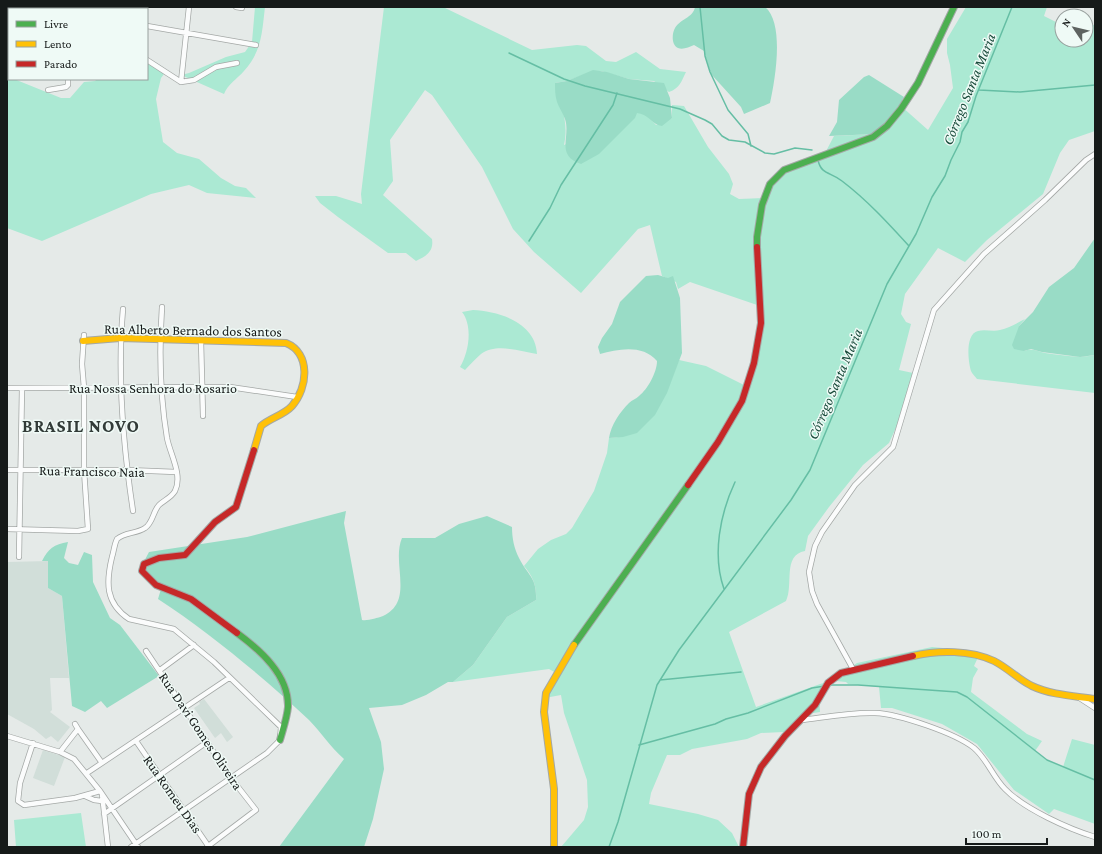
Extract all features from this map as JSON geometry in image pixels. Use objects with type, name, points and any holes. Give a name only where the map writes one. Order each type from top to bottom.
[{"type":"street","points":[[181,82],[185,32],[189,7]]},
{"type":"street","points":[[554,847],[554,789],[544,717],[546,693],[571,650],[718,442],[742,401],[754,363],[761,323],[757,237],[758,220],[768,188],[773,179],[784,170],[873,137],[887,126],[901,109],[918,83],[954,7]]},
{"type":"street","points":[[148,26],[256,45]]},
{"type":"street","points":[[148,61],[181,82],[194,80],[216,67],[238,63]]},
{"type":"street","points":[[48,90],[66,87],[68,85],[68,80]]},
{"type":"street","points":[[853,669],[817,604],[812,591],[809,572],[815,546],[822,532],[855,485],[893,447],[934,310],[984,254],[1045,200],[1082,163],[1095,154]]},
{"type":"street","points":[[162,307],[160,339],[161,388],[167,439],[176,472],[176,488],[174,493],[158,506],[148,525],[143,529],[120,536],[116,542],[108,576],[110,594],[117,608],[129,619],[174,629],[194,645],[276,720],[281,726],[280,740]]},
{"type":"street","points":[[123,309],[120,338],[121,389],[127,470],[133,511]]},
{"type":"street","points":[[7,529],[85,531],[88,529],[89,525],[84,470],[84,388],[82,364],[84,338]]},
{"type":"street","name":"Rua Alberto Bernado dos Santos","points":[[84,338],[286,343],[297,347],[301,351],[304,362],[303,379],[298,397]]},
{"type":"street","points":[[201,341],[204,388],[203,416]]},
{"type":"street","name":"Rua Nossa Senhora do Rosario","points":[[7,388],[121,389],[238,387],[298,397]]},
{"type":"street","points":[[19,557],[22,470],[22,388]]},
{"type":"street","points":[[131,847],[137,845],[184,810],[267,753],[280,740],[288,705],[287,698],[284,687],[267,659],[248,642],[201,606],[188,597],[154,584],[142,571],[144,564],[152,560],[164,556],[185,555],[215,522],[236,507],[240,499],[261,426],[288,410],[298,397]]},
{"type":"street","name":"Rua Francisco Naia","points":[[7,470],[127,470],[176,472]]},
{"type":"street","points":[[160,670],[194,645]]},
{"type":"street","name":"Rua Davi Gomes Oliveira","points":[[146,650],[231,778],[255,808],[255,812],[208,847]]},
{"type":"street","points":[[743,847],[747,806],[753,782],[773,751],[803,720],[816,704],[828,683],[838,674],[853,669],[929,652],[958,653],[978,656],[994,661],[1031,686],[1041,690],[1095,698]]},
{"type":"street","points":[[87,773],[229,678]]},
{"type":"street","points":[[1075,696],[1095,708]]},
{"type":"street","points":[[803,720],[876,713],[892,715],[944,732],[965,742],[975,749],[1005,789],[1022,803],[1036,812],[1095,837]]},
{"type":"street","points":[[75,724],[102,763]]},
{"type":"street","points":[[60,752],[78,729]]},
{"type":"street","points":[[7,736],[70,756],[87,773],[137,845]]},
{"type":"street","name":"Rua Romeu Dias","points":[[136,741],[208,847]]},
{"type":"street","points":[[104,814],[207,742]]},
{"type":"street","points":[[33,743],[18,792],[18,801],[20,804],[41,804],[101,792]]},
{"type":"street","points":[[101,792],[108,847]]},
{"type":"street","points":[[85,796],[94,800],[102,801]]},
{"type":"shaded area","points":[[49,561],[48,588],[62,596],[69,678],[50,678],[52,710],[50,712],[70,727],[58,742],[51,736],[46,739],[34,729],[7,714],[7,562]]},
{"type":"shaded area","points":[[204,699],[233,737],[227,742],[221,733],[215,738],[194,708]]},
{"type":"shaded area","points":[[43,750],[65,757],[54,786],[33,778]]},
{"type":"green space","points":[[255,7],[265,7],[262,33],[258,49],[250,64],[230,84],[224,94],[181,75],[226,57],[245,52],[252,42]]},
{"type":"green space","points":[[384,7],[443,7],[532,50],[577,45],[586,46],[606,61],[616,62],[636,52],[660,69],[686,72],[678,87],[669,92],[654,81],[629,79],[601,71],[593,71],[567,81],[555,83],[565,121],[566,129],[564,145],[637,112],[646,114],[656,125],[672,118],[672,105],[684,106],[708,147],[729,174],[733,184],[730,194],[739,199],[765,198],[780,174],[823,157],[834,136],[876,134],[901,106],[928,130],[953,88],[947,53],[947,39],[966,7],[1047,7],[1044,16],[1054,21],[1054,48],[1094,48],[1095,25],[1095,131],[1069,140],[1060,153],[1043,194],[987,240],[965,262],[938,248],[905,294],[901,314],[906,322],[911,324],[899,370],[913,373],[899,421],[889,443],[863,465],[808,536],[805,551],[793,558],[786,601],[729,632],[756,707],[823,683],[819,694],[820,712],[807,714],[784,732],[761,733],[747,739],[692,749],[680,755],[667,755],[651,793],[649,804],[698,814],[718,820],[732,833],[739,847],[561,847],[584,820],[588,807],[587,780],[564,713],[561,695],[550,697],[547,695],[556,673],[549,669],[453,682],[473,665],[507,617],[536,600],[534,582],[524,566],[538,549],[551,540],[566,534],[572,528],[594,491],[607,453],[609,438],[625,436],[648,422],[663,400],[679,360],[706,366],[744,385],[755,346],[760,306],[690,282],[678,289],[676,282],[662,276],[650,225],[638,229],[581,293],[534,252],[513,229],[482,167],[432,95],[425,90],[390,140],[393,181],[383,195],[432,239],[432,247],[428,253],[416,261],[406,253],[388,253],[320,203],[315,196],[336,196],[362,204],[361,194]]},
{"type":"green space","points":[[695,7],[765,7],[771,15],[775,26],[777,39],[776,67],[770,103],[744,114],[741,107],[711,74],[704,51],[694,45],[682,49],[678,48],[674,44],[673,33],[675,28],[680,22],[692,14]]},
{"type":"green space","points":[[148,60],[155,62],[167,70],[161,78],[156,99],[163,142],[177,153],[199,159],[221,178],[235,186],[246,188],[256,198],[207,193],[189,185],[151,194],[42,241],[7,228],[8,77],[8,80],[16,80],[61,98],[70,98],[84,82],[148,80]]},
{"type":"green space","points":[[593,70],[607,72],[629,79],[664,83],[670,98],[672,118],[662,126],[637,113],[635,118],[599,154],[581,164],[568,156],[566,151],[566,126],[564,117],[556,100],[555,83],[567,81]]},
{"type":"green space","points":[[869,75],[904,97],[902,100],[904,101],[876,134],[829,136],[837,122],[839,100],[864,77]]},
{"type":"green space","points":[[1095,238],[1095,355],[1080,357],[1031,349],[1024,351],[1014,349],[1012,345],[1019,326],[1033,312],[1049,287],[1074,268]]},
{"type":"green space","points":[[658,275],[668,278],[673,276],[680,298],[682,353],[667,393],[655,415],[637,433],[623,437],[609,438],[612,428],[619,415],[629,403],[638,397],[649,385],[654,375],[657,361],[645,352],[630,349],[600,354],[598,347],[602,338],[612,324],[620,302],[646,276]]},
{"type":"green space","points":[[473,310],[504,316],[523,327],[530,334],[535,343],[537,354],[501,348],[494,349],[481,354],[465,370],[460,367],[466,354],[469,332],[468,324],[462,312]]},
{"type":"green space","points":[[1025,319],[1019,326],[1024,351],[1032,350],[1076,357],[1095,355],[1095,393],[977,379],[971,371],[968,355],[969,342],[974,333],[981,330],[997,331]]},
{"type":"green space","points":[[346,511],[344,523],[362,620],[370,620],[383,616],[393,609],[398,601],[400,591],[399,548],[402,538],[435,538],[459,524],[487,516],[512,527],[513,539],[519,558],[535,586],[536,600],[507,617],[473,665],[453,682],[448,682],[426,695],[402,705],[369,708],[381,742],[384,769],[373,819],[364,847],[279,847],[344,759],[334,750],[309,720],[236,656],[178,612],[158,599],[161,589],[140,569],[149,552],[247,537]]},
{"type":"green space","points":[[68,542],[64,558],[69,563],[78,565],[84,552],[92,555],[93,582],[110,618],[120,625],[159,676],[107,708],[101,701],[85,712],[72,706],[62,596],[48,588],[48,561],[42,561],[52,548],[59,544]]},
{"type":"green space","points":[[932,647],[976,651],[980,653],[974,666],[978,669],[973,678],[971,692],[1027,734],[1042,741],[1035,751],[1046,760],[1063,767],[1072,739],[1095,745],[1095,824],[1054,809],[1049,814],[1014,790],[977,744],[942,724],[892,708],[881,708],[879,687],[848,684],[846,682],[836,681],[834,677],[839,672],[857,663]]},
{"type":"green space","points":[[81,813],[86,847],[16,847],[14,820]]},
{"type":"waterway","points":[[700,7],[705,56],[710,72],[728,110],[748,134],[751,146]]},
{"type":"waterway","name":"Córrego Santa Maria","points":[[609,847],[618,822],[657,685],[679,650],[791,500],[810,470],[887,284],[916,234],[932,197],[945,176],[960,142],[962,132],[968,122],[976,96],[1012,7]]},
{"type":"waterway","points":[[509,53],[564,79],[585,86],[680,109],[712,124],[722,136],[729,140],[745,142],[765,153],[774,154],[795,148],[812,150]]},
{"type":"waterway","points":[[979,90],[1020,92],[1095,85]]},
{"type":"waterway","points":[[529,241],[550,208],[561,185],[613,105],[617,93]]},
{"type":"waterway","points":[[818,160],[819,165],[824,171],[838,178],[851,188],[869,204],[909,246]]},
{"type":"waterway","points":[[724,589],[720,576],[718,549],[719,535],[725,507],[735,482]]},
{"type":"waterway","points":[[660,680],[741,672]]},
{"type":"waterway","points":[[829,685],[858,685],[957,692],[967,697],[1047,760],[1095,780]]},
{"type":"waterway","points":[[639,745],[715,724],[812,688],[825,686]]},
{"type":"traffic: fast","points":[[757,247],[762,205],[770,184],[784,170],[873,137],[887,126],[901,109],[918,83],[954,7]]},
{"type":"traffic: fast","points":[[574,645],[688,485]]},
{"type":"traffic: fast","points":[[237,633],[264,655],[272,664],[284,684],[288,707],[280,740]]},
{"type":"traffic: slow","points":[[83,341],[120,338],[286,343],[294,348],[300,355],[303,363],[304,381],[301,390],[297,399],[289,409],[261,426],[254,450]]},
{"type":"traffic: slow","points":[[554,847],[554,789],[544,712],[546,693],[574,645]]},
{"type":"traffic: slow","points":[[913,656],[954,652],[985,657],[1039,689],[1063,695],[1095,699]]},
{"type":"traffic: jam","points":[[688,485],[718,442],[742,401],[754,363],[761,323],[757,247]]},
{"type":"traffic: jam","points":[[237,633],[191,599],[156,585],[142,571],[144,564],[159,558],[185,555],[215,522],[236,507],[254,450]]},
{"type":"traffic: jam","points":[[743,847],[749,794],[761,767],[785,736],[815,705],[828,683],[841,673],[913,656]]},
{"type":"district","name":"BRASIL NOVO","points":[[81,426]]}]
